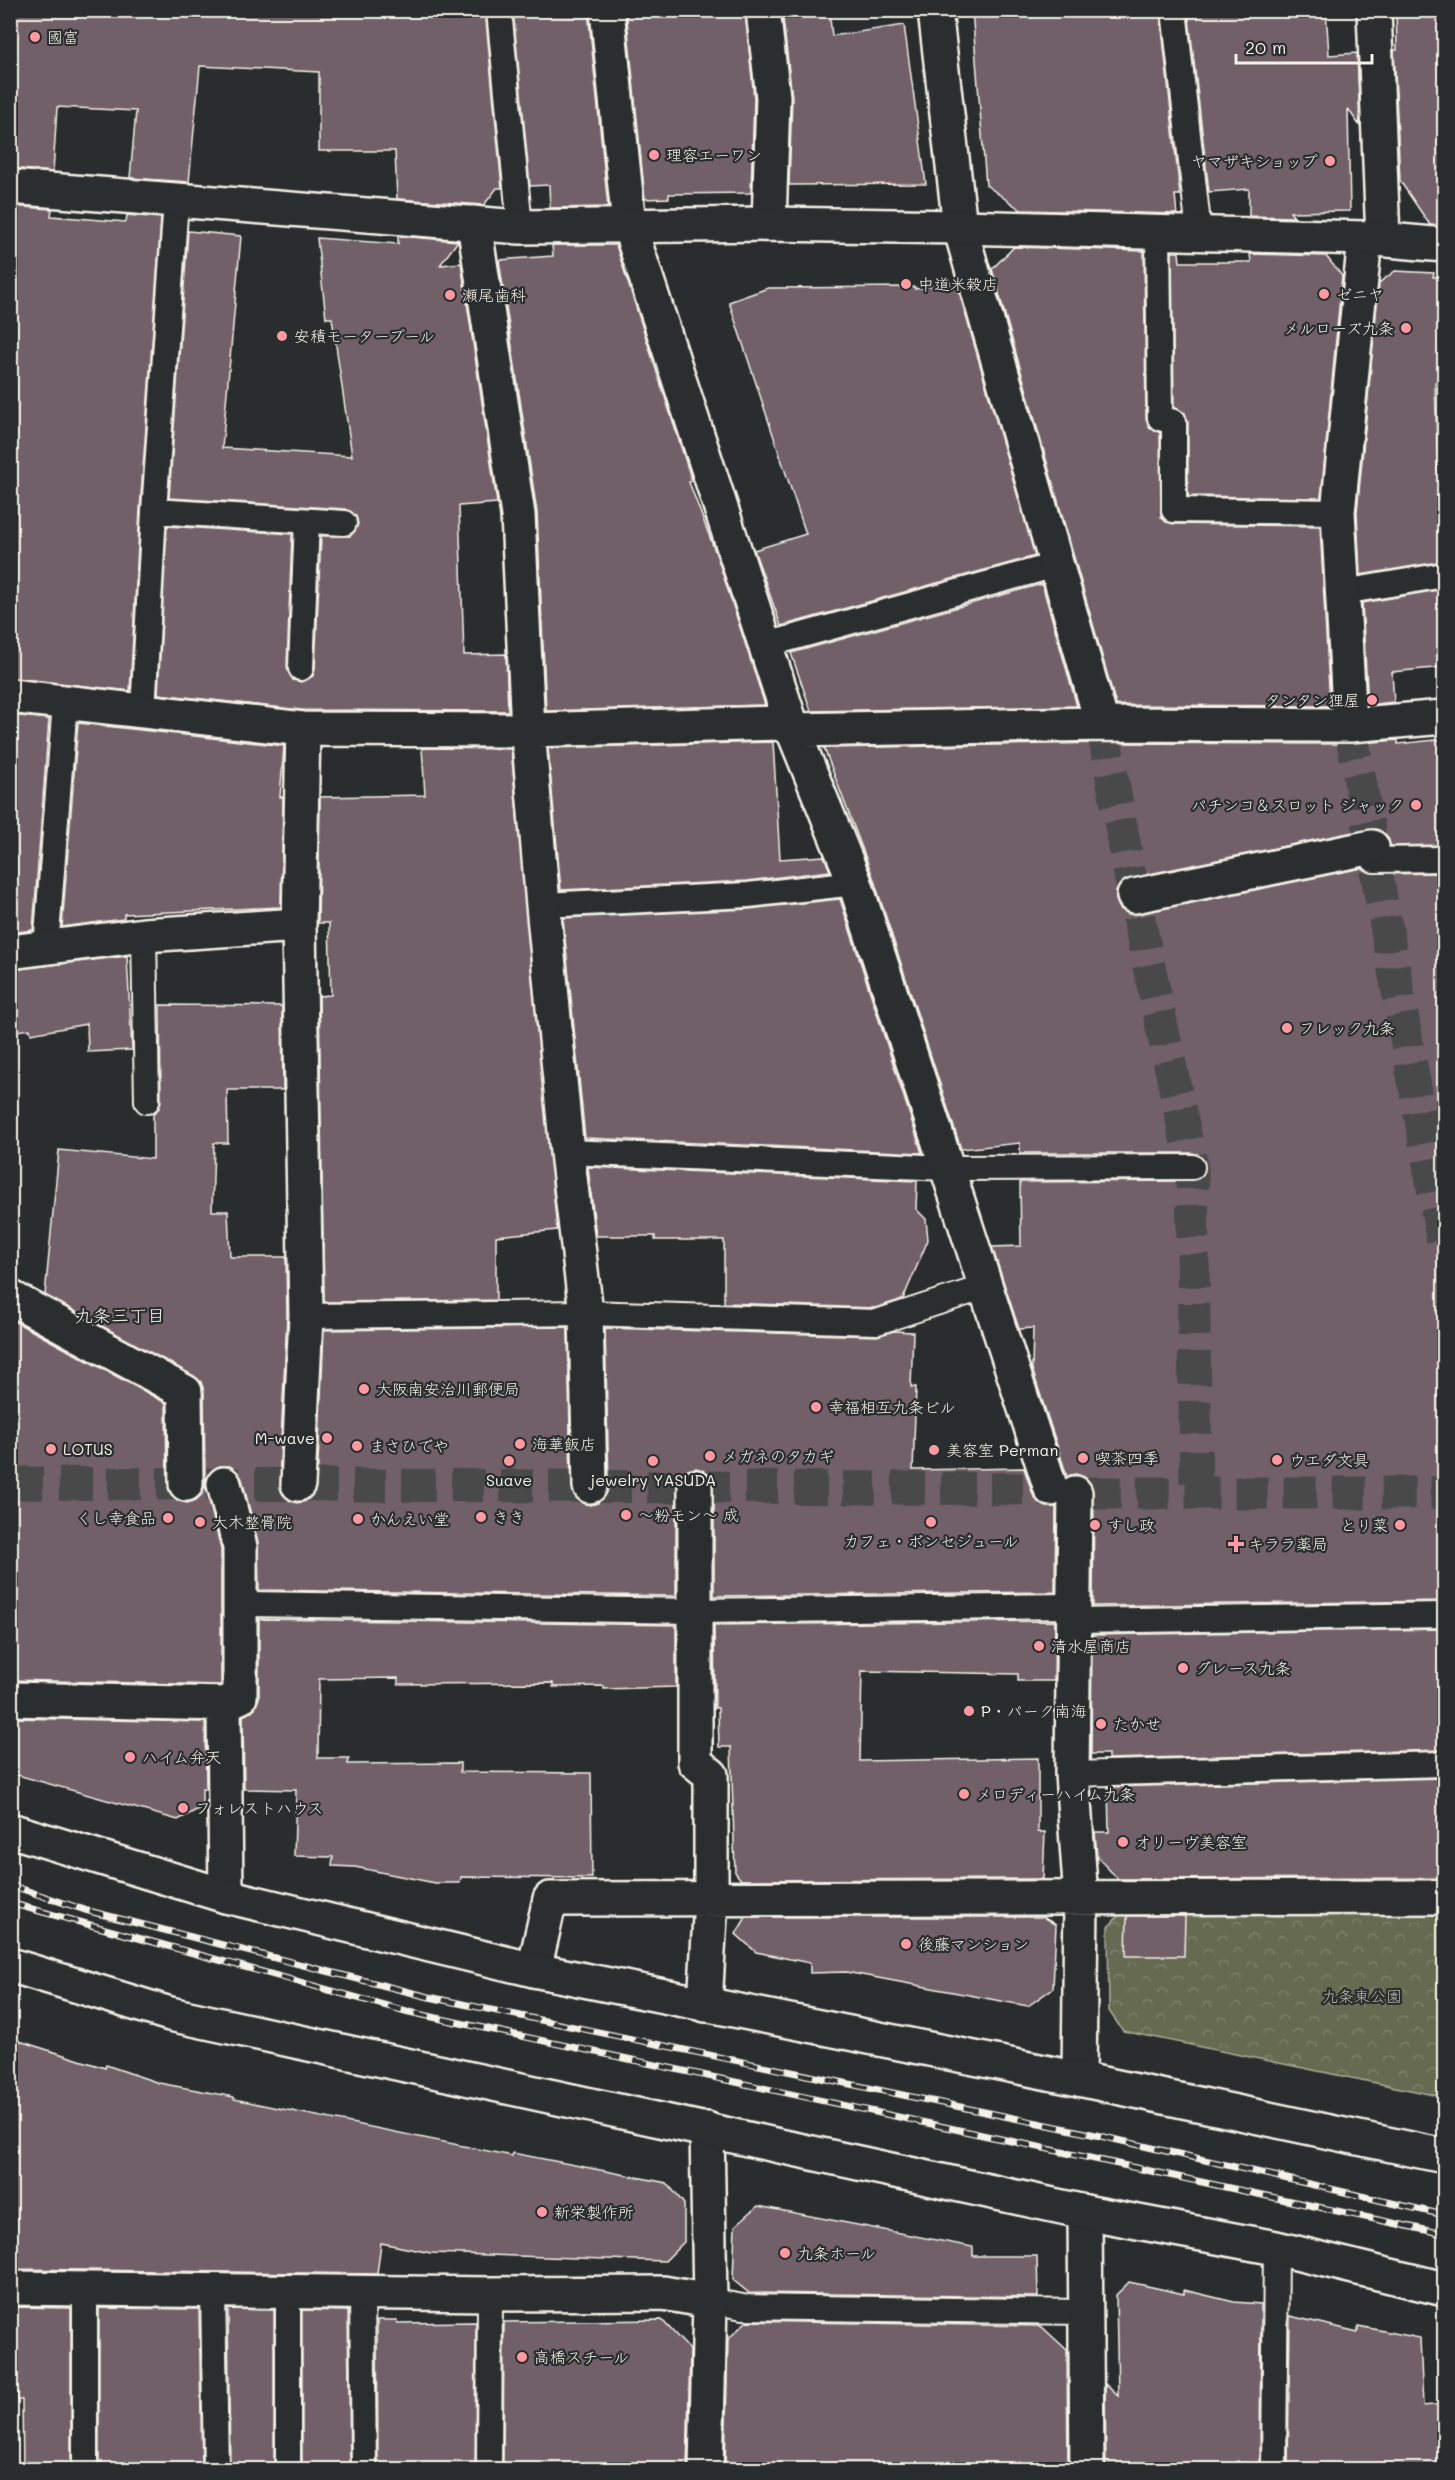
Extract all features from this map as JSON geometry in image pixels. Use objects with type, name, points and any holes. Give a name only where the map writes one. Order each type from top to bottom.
[{"type":"street","points":[[607,10],[628,225],[793,730],[855,883],[985,1287],[1063,1491],[1074,1614],[1072,1774],[1081,1899],[1079,2079]]},
{"type":"street","points":[[763,10],[773,97],[770,224]]},
{"type":"street","points":[[935,10],[960,227],[1102,724]]},
{"type":"street","points":[[1350,725],[1338,512],[1374,238],[1374,10]]},
{"type":"street","points":[[10,187],[520,227],[770,224],[960,227],[1374,238],[1444,244]]},
{"type":"street","points":[[474,224],[518,515],[528,730],[567,1152],[586,1313],[590,1486]]},
{"type":"street","points":[[10,696],[303,729],[528,730],[778,723],[793,730],[1102,724],[1350,725],[1444,717]]},
{"type":"street","points":[[298,1484],[306,1317],[299,925],[303,729]]},
{"type":"street","points":[[1134,896],[1373,854]]},
{"type":"street","points":[[10,952],[144,935],[299,925]]},
{"type":"street","points":[[10,1298],[185,1392],[186,1484]]},
{"type":"street","points":[[10,1700],[224,1704],[240,1697],[240,1547],[224,1484]]},
{"type":"street","points":[[695,1487],[695,1762],[711,1775],[711,1899],[705,2006]]},
{"type":"street","points":[[224,1704],[226,1896]]},
{"type":"street","points":[[10,1830],[226,1896],[534,1970],[1079,2079],[1444,2156]]},
{"type":"street","points":[[534,1970],[550,1899],[1444,1897]]},
{"type":"street","points":[[10,1965],[170,2013],[1085,2212],[1276,2248],[1444,2289]]},
{"type":"street","points":[[706,2469],[710,2301],[707,2129]]},
{"type":"street","points":[[1085,2212],[1087,2469]]},
{"type":"street","points":[[10,2288],[490,2294],[663,2293],[710,2301]]},
{"type":"lane","points":[[499,10],[520,227]]},
{"type":"lane","points":[[1174,10],[1199,233]]},
{"type":"lane","points":[[144,712],[154,511],[176,201]]},
{"type":"lane","points":[[1158,232],[1160,418],[1173,422],[1174,510],[1338,512]]},
{"type":"lane","points":[[154,511],[344,523]]},
{"type":"lane","points":[[301,668],[307,521]]},
{"type":"lane","points":[[766,645],[1056,565]]},
{"type":"lane","points":[[1343,592],[1444,575]]},
{"type":"lane","points":[[46,948],[65,703]]},
{"type":"lane","points":[[1373,854],[1444,859]]},
{"type":"lane","points":[[543,905],[748,895],[855,883]]},
{"type":"lane","points":[[144,935],[147,1101]]},
{"type":"lane","points":[[567,1152],[948,1168],[1192,1167]]},
{"type":"lane","points":[[306,1317],[586,1313],[877,1322],[985,1287]]},
{"type":"lane","points":[[241,1604],[695,1611],[1444,1615]]},
{"type":"lane","points":[[1072,1774],[1444,1764]]},
{"type":"lane","points":[[1274,2469],[1276,2248]]},
{"type":"lane","points":[[85,2289],[85,2469]]},
{"type":"lane","points":[[213,2289],[216,2469]]},
{"type":"lane","points":[[288,2290],[288,2469]]},
{"type":"lane","points":[[362,2292],[364,2469]]},
{"type":"lane","points":[[489,2469],[490,2294]]},
{"type":"lane","points":[[710,2301],[743,2307],[1085,2312]]},
{"type":"green space","name":"九条東公園","points":[[1121,1913],[1444,1915],[1444,2097],[1123,2031],[1109,2011],[1108,1927]]},
{"type":"building","points":[[10,10],[485,10],[502,188],[497,188],[484,205],[397,199],[395,151],[319,151],[319,72],[200,66],[189,182],[130,178],[136,111],[57,107],[53,172],[10,168]]},
{"type":"building","points":[[513,10],[588,10],[608,207],[550,208],[549,185],[530,186]]},
{"type":"building","points":[[626,10],[745,10],[754,98],[751,193],[669,194],[669,198],[645,199]]},
{"type":"building","points":[[782,10],[829,10],[832,36],[904,25],[926,184],[789,185],[792,97]]},
{"type":"building","points":[[972,10],[1160,10],[1180,195],[1175,195],[1177,214],[1021,210],[986,185]]},
{"type":"building","points":[[1188,10],[1256,10],[1256,16],[1326,10],[1329,55],[1357,53],[1360,126],[1348,109],[1350,211],[1290,212],[1294,217],[1249,216],[1249,189],[1209,192]]},
{"type":"building","points":[[1396,10],[1444,10],[1444,226],[1430,225],[1400,181],[1394,50],[1397,50]]},
{"type":"building","points":[[10,206],[52,209],[51,216],[126,222],[127,215],[161,218],[140,510],[130,691],[10,678],[10,321],[18,254],[10,254]]},
{"type":"building","points":[[188,231],[241,236],[222,448],[352,456],[332,318],[326,318],[317,238],[398,244],[398,236],[458,241],[440,265],[461,263],[497,503],[459,506],[464,655],[506,654],[508,711],[301,710],[158,694],[167,526],[292,534],[287,667],[293,680],[301,682],[313,676],[315,669],[321,536],[350,536],[358,524],[356,516],[345,509],[169,498]]},
{"type":"building","points":[[552,245],[616,245],[692,481],[689,482],[718,559],[765,705],[546,711],[537,512],[499,260],[553,256]]},
{"type":"building","points":[[1014,247],[1144,251],[1146,418],[1149,427],[1160,433],[1161,517],[1166,522],[1174,524],[1320,526],[1330,706],[1116,705],[992,269]]},
{"type":"building","points":[[1172,252],[1179,252],[1180,262],[1251,262],[1250,254],[1326,256],[1342,276],[1321,498],[1188,496],[1188,422],[1185,413],[1174,407]]},
{"type":"building","points":[[1395,271],[1434,273],[1433,277],[1444,277],[1444,383],[1435,382],[1439,500],[1444,500],[1444,561],[1360,575],[1357,512],[1379,283]]},
{"type":"building","points":[[956,281],[1035,556],[781,626],[754,550],[806,534],[729,302],[768,288],[915,287],[915,289]]},
{"type":"building","points":[[1042,584],[1077,706],[811,711],[791,653]]},
{"type":"building","points":[[1444,589],[1444,667],[1392,672],[1394,702],[1368,705],[1362,603]]},
{"type":"building","points":[[10,715],[49,719],[33,930],[10,933]]},
{"type":"building","points":[[78,723],[284,746],[280,797],[283,797],[281,907],[124,914],[124,919],[62,927]]},
{"type":"building","points":[[1444,739],[1444,845],[1390,846],[1386,834],[1377,829],[1368,829],[1130,878],[1121,882],[1116,891],[1116,899],[1120,909],[1129,914],[1138,914],[1362,868],[1374,874],[1442,873],[1444,890],[1444,1601],[1093,1606],[1094,1493],[1092,1484],[1076,1474],[1067,1476],[1032,1369],[1033,1328],[1019,1329],[992,1247],[1021,1246],[1020,1182],[1192,1181],[1204,1175],[1205,1160],[1200,1155],[1192,1153],[1020,1153],[1020,1143],[961,1149],[873,877],[824,748],[1102,743],[1350,744],[1398,740],[1398,744]]},
{"type":"building","points":[[773,742],[780,859],[824,856],[830,871],[747,881],[561,890],[548,748]]},
{"type":"building","points":[[422,748],[511,749],[557,1230],[496,1236],[496,1300],[324,1302],[319,996],[331,995],[329,923],[318,923],[320,797],[425,795]]},
{"type":"building","points":[[840,899],[922,1153],[585,1138],[563,918],[749,909]]},
{"type":"building","points":[[127,956],[132,1050],[88,1052],[87,1024],[31,1034],[30,1029],[10,1032],[10,970]]},
{"type":"building","points":[[160,1005],[282,1006],[283,1090],[227,1090],[228,1143],[214,1143],[212,1211],[228,1211],[230,1257],[286,1257],[287,1316],[279,1483],[281,1492],[287,1499],[297,1503],[306,1501],[313,1495],[317,1485],[324,1330],[568,1327],[571,1486],[574,1496],[582,1503],[590,1505],[600,1502],[607,1494],[609,1486],[605,1328],[877,1336],[894,1331],[913,1332],[911,1387],[916,1387],[913,1470],[1024,1468],[1033,1495],[1038,1502],[1047,1507],[1056,1507],[1055,1592],[714,1596],[714,1486],[711,1477],[696,1468],[685,1471],[679,1477],[676,1486],[676,1596],[259,1590],[258,1543],[242,1479],[230,1466],[220,1466],[211,1471],[206,1478],[206,1488],[221,1549],[221,1685],[10,1680],[10,1319],[166,1403],[167,1484],[170,1493],[176,1500],[187,1503],[196,1500],[202,1494],[205,1484],[204,1392],[201,1382],[194,1376],[45,1295],[59,1150],[153,1159],[153,1114],[159,1108],[161,1101]]},
{"type":"building","points":[[588,1167],[917,1181],[916,1209],[926,1219],[928,1240],[903,1299],[875,1308],[724,1303],[724,1240],[655,1240],[655,1236],[596,1236]]},
{"type":"building","points":[[259,1619],[676,1625],[676,1687],[604,1689],[604,1686],[553,1687],[553,1683],[398,1684],[398,1678],[319,1679],[318,1758],[349,1758],[348,1764],[460,1763],[460,1772],[591,1773],[592,1878],[461,1877],[460,1883],[435,1883],[355,1867],[332,1866],[333,1857],[294,1856],[296,1790],[244,1789],[243,1716],[255,1708],[259,1698]]},
{"type":"building","points":[[1055,1621],[1054,1681],[1018,1681],[1018,1674],[862,1671],[860,1761],[1038,1758],[1038,1832],[1045,1832],[1043,1879],[741,1880],[735,1872],[731,1747],[719,1747],[718,1708],[715,1708],[714,1625]]},
{"type":"building","points":[[1444,1629],[1444,1750],[1108,1759],[1108,1754],[1091,1754],[1092,1635]]},
{"type":"building","name":"ハイム弁天","points":[[10,1718],[205,1722],[206,1789],[202,1789],[202,1807],[178,1820],[10,1773]]},
{"type":"building","points":[[1444,1778],[1444,1878],[1118,1879],[1097,1857],[1095,1832],[1109,1832],[1108,1787]]},
{"type":"building","points":[[1127,1916],[1185,1916],[1184,1956],[1126,1956]]},
{"type":"building","points":[[746,1917],[1043,1917],[1056,1925],[1053,1988],[1028,2006],[846,1972],[810,1973],[810,1963],[756,1952],[736,1934]]},
{"type":"building","points":[[10,2038],[105,2068],[106,2065],[159,2083],[512,2156],[513,2153],[667,2183],[684,2204],[684,2242],[665,2261],[431,2253],[381,2243],[377,2274],[12,2269]]},
{"type":"building","points":[[758,2206],[973,2247],[973,2256],[1037,2256],[1038,2297],[749,2293],[733,2280],[735,2226]]},
{"type":"building","points":[[1129,2282],[1184,2294],[1184,2290],[1234,2302],[1261,2304],[1260,2469],[1117,2469],[1117,2467],[1106,2467],[1105,2384],[1118,2396],[1116,2295]]},
{"type":"building","points":[[13,2307],[71,2308],[71,2469],[23,2469],[22,2400],[18,2400]]},
{"type":"building","points":[[99,2308],[199,2309],[202,2469],[99,2469]]},
{"type":"building","points":[[228,2309],[274,2310],[274,2469],[230,2469]]},
{"type":"building","points":[[302,2310],[348,2311],[350,2469],[302,2469]]},
{"type":"building","points":[[1290,2316],[1358,2332],[1358,2326],[1420,2338],[1423,2406],[1444,2404],[1444,2469],[1288,2469]]},
{"type":"building","points":[[377,2320],[397,2320],[397,2323],[476,2322],[475,2469],[378,2469]]},
{"type":"building","points":[[662,2320],[690,2350],[687,2469],[503,2469],[504,2322]]},
{"type":"building","points":[[747,2321],[1041,2326],[1067,2350],[1068,2466],[974,2466],[974,2469],[725,2469],[728,2339]]},
{"type":"tunnel","points":[[1102,724],[1134,896],[1192,1167],[1196,1492]]},
{"type":"tunnel","points":[[1350,725],[1444,1248]]},
{"type":"tunnel","points":[[10,1483],[1051,1489],[1075,1493],[1444,1493]]},
{"type":"railway","points":[[10,1885],[85,1910],[429,1997],[1096,2135],[1444,2215]]},
{"type":"railway","points":[[10,1903],[409,2012],[1444,2234]]},
{"type":"place","name":"國富","points":[[35,37]]},
{"type":"place","name":"理容エーワン","points":[[654,155]]},
{"type":"place","name":"ヤマザキショップ","points":[[1330,161]]},
{"type":"place","name":"中道米穀店","points":[[906,284]]},
{"type":"place","name":"ゼニヤ","points":[[1324,294]]},
{"type":"place","name":"瀬尾歯科","points":[[450,295]]},
{"type":"place","name":"メルローズ九条","points":[[1406,328]]},
{"type":"place","name":"安積モータープール","points":[[282,336]]},
{"type":"place","name":"タンタン狸屋","points":[[1372,700]]},
{"type":"place","name":"パチンコ＆スロット ジャック","points":[[1416,805]]},
{"type":"place","name":"フレック九条","points":[[1287,1028]]},
{"type":"place","name":"大阪南安治川郵便局","points":[[364,1389]]},
{"type":"place","name":"幸福相互九条ビル","points":[[816,1407]]},
{"type":"place","name":"M-wave","points":[[327,1438]]},
{"type":"place","name":"海華飯店","points":[[520,1444]]},
{"type":"place","name":"まさひでや","points":[[357,1446]]},
{"type":"place","name":"LOTUS","points":[[51,1449]]},
{"type":"place","name":"美容室 Perman","points":[[934,1450]]},
{"type":"place","name":"メガネのタカギ","points":[[710,1456]]},
{"type":"place","name":"喫茶四季","points":[[1083,1458]]},
{"type":"place","name":"ウエダ文具","points":[[1277,1460]]},
{"type":"place","name":"Suave","points":[[509,1461]]},
{"type":"place","name":"jewelry YASUDA","points":[[653,1461]]},
{"type":"place","name":"～粉モン～ 成","points":[[626,1515]]},
{"type":"place","name":"きき","points":[[481,1517]]},
{"type":"place","name":"くし幸食品","points":[[168,1518]]},
{"type":"place","name":"かんえい堂","points":[[358,1519]]},
{"type":"place","name":"大木整骨院","points":[[200,1522]]},
{"type":"place","name":"カフェ・ボンセジュール","points":[[931,1522]]},
{"type":"place","name":"すし政","points":[[1095,1525]]},
{"type":"place","name":"とり菜","points":[[1400,1525]]},
{"type":"place","name":"キララ薬局","points":[[1236,1544]]},
{"type":"place","name":"清水屋商店","points":[[1039,1646]]},
{"type":"place","name":"グレース九条","points":[[1183,1668]]},
{"type":"place","name":"P・パーク南海","points":[[969,1711]]},
{"type":"place","name":"たかせ","points":[[1101,1724]]},
{"type":"place","name":"ハイム弁天","points":[[130,1757]]},
{"type":"place","name":"メロディーハイム九条","points":[[964,1794]]},
{"type":"place","name":"フォレストハウス","points":[[183,1808]]},
{"type":"place","name":"オリーヴ美容室","points":[[1123,1842]]},
{"type":"place","name":"後藤マンション","points":[[906,1944]]},
{"type":"place","name":"新栄製作所","points":[[542,2212]]},
{"type":"place","name":"九条ホール","points":[[785,2253]]},
{"type":"place","name":"高橋スチール","points":[[522,2357]]},
{"type":"district","name":"九条三丁目","points":[[120,1316]]}]
